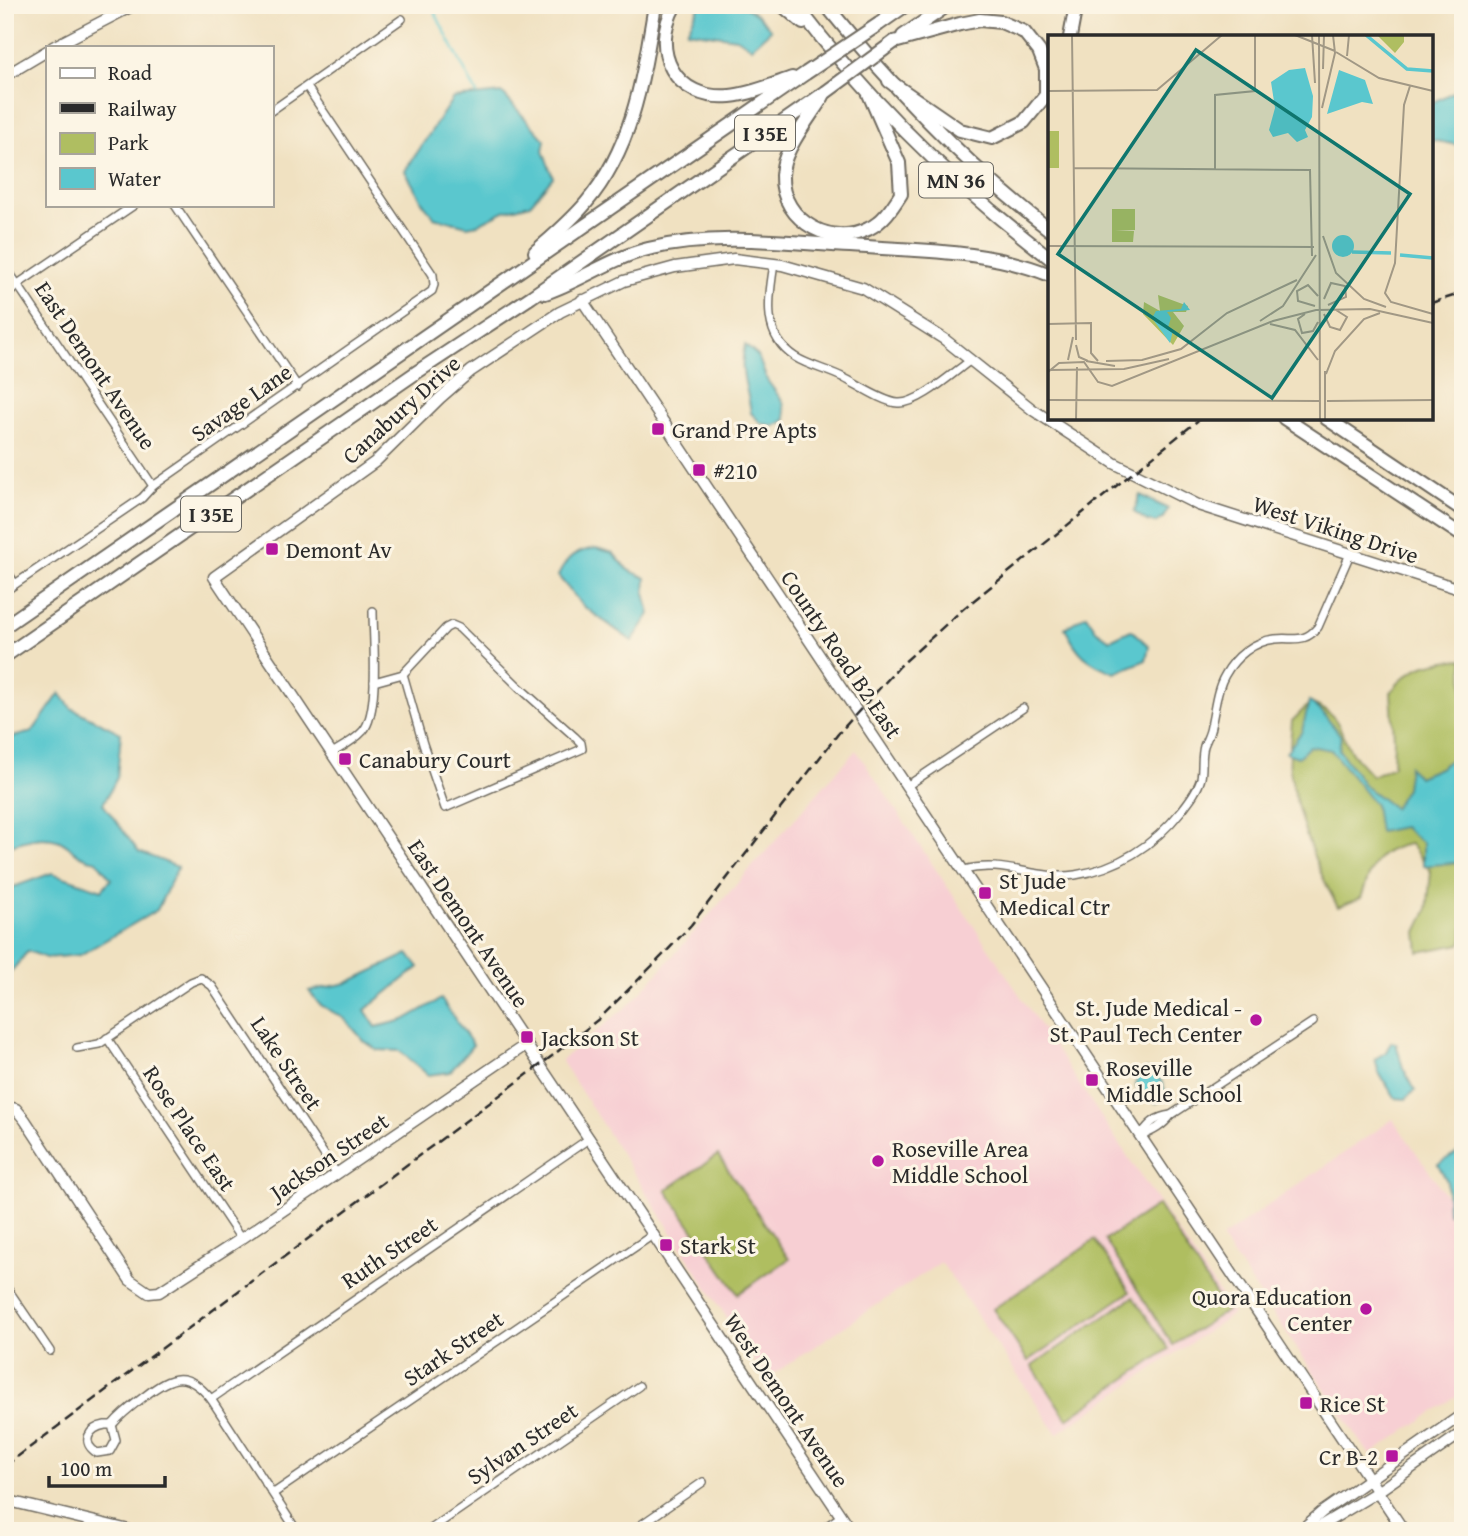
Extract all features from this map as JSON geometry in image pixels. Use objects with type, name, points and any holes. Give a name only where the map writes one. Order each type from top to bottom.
[{"type":"highway","points":[[496,288],[572,219],[613,163],[638,102],[655,5]]},
{"type":"highway","points":[[675,5],[667,25],[663,50],[669,67],[678,78],[701,95],[728,96],[749,93],[806,74]]},
{"type":"highway","points":[[782,5],[820,37]]},
{"type":"highway","name":"MN 36","points":[[796,5],[869,94],[959,184],[1048,256]]},
{"type":"highway","name":"MN 36","points":[[826,5],[889,81],[941,135],[1048,228]]},
{"type":"highway","points":[[832,5],[845,29]]},
{"type":"highway","points":[[881,22],[892,5]]},
{"type":"highway","name":"I 35E","points":[[5,626],[906,5]]},
{"type":"highway","name":"I 35E","points":[[5,656],[417,372],[531,297],[948,5]]},
{"type":"highway","points":[[1070,35],[1076,5]]},
{"type":"highway","points":[[889,81],[960,130],[992,138],[1024,122],[1045,95],[1046,69],[1039,51],[1024,32],[1001,22],[979,20],[897,41]]},
{"type":"highway","points":[[824,94],[789,149],[782,167],[783,185],[792,211],[803,222],[813,229],[840,237],[869,229],[881,220],[901,194],[896,155],[869,94]]},
{"type":"highway","points":[[531,297],[563,287],[608,262],[627,255],[671,244],[714,239],[973,254],[1016,263],[1048,274]]},
{"type":"highway","points":[[1287,420],[1463,536]]},
{"type":"highway","points":[[1329,420],[1463,510]]},
{"type":"street","points":[[55,46],[134,5]]},
{"type":"street","points":[[273,110],[401,19]]},
{"type":"street","points":[[5,76],[46,52]]},
{"type":"street","name":"Savage Lane","points":[[5,591],[142,498],[153,486],[432,292],[433,275],[307,87]]},
{"type":"street","points":[[5,298],[11,295],[18,284],[133,206]]},
{"type":"street","points":[[176,206],[298,387]]},
{"type":"street","name":"Canabury Drive","points":[[214,577],[375,462],[471,371],[582,300],[624,281],[675,267],[734,259],[774,264],[863,288],[944,339],[971,360]]},
{"type":"street","points":[[774,264],[768,307],[774,335],[794,356],[898,403],[918,398],[971,360]]},
{"type":"street","name":"East Demont Avenue","points":[[5,266],[153,486]]},
{"type":"street","name":"County Road B2 East","points":[[582,300],[1404,1531]]},
{"type":"street","name":"West Viking Drive","points":[[971,360],[1048,420]]},
{"type":"street","name":"West Viking Drive","points":[[1048,420],[1114,463],[1198,505],[1463,590]]},
{"type":"street","points":[[964,870],[994,866],[1056,876],[1073,876],[1113,864],[1153,841],[1178,815],[1201,779],[1203,748],[1211,730],[1216,701],[1225,675],[1247,649],[1255,644],[1276,639],[1308,637],[1318,626],[1350,554]]},
{"type":"street","points":[[5,568],[15,584]]},
{"type":"street","name":"East Demont Avenue","points":[[214,577],[691,1290]]},
{"type":"street","points":[[332,754],[365,729],[370,716],[374,682],[373,611]]},
{"type":"street","points":[[374,682],[403,674],[446,628],[452,625],[459,628],[575,737],[582,748],[446,808],[423,744],[403,674]]},
{"type":"street","points":[[906,786],[1023,708]]},
{"type":"street","name":"Lake Street","points":[[107,1038],[201,978],[212,986],[337,1174]]},
{"type":"street","points":[[1141,1136],[1152,1132],[1171,1115],[1314,1022]]},
{"type":"street","points":[[77,1048],[91,1046],[107,1038]]},
{"type":"street","name":"Rose Place East","points":[[107,1038],[242,1239]]},
{"type":"street","name":"Jackson Street","points":[[6,1106],[16,1110],[25,1120],[130,1280],[149,1293],[166,1287],[242,1239],[527,1044]]},
{"type":"street","name":"Ruth Street","points":[[211,1399],[590,1138]]},
{"type":"street","name":"Stark Street","points":[[274,1493],[654,1234]]},
{"type":"street","points":[[5,1285],[50,1351]]},
{"type":"street","name":"West Demont Avenue","points":[[691,1290],[851,1531]]},
{"type":"street","points":[[112,1425],[116,1440],[110,1451],[104,1454],[92,1451],[87,1438],[90,1432],[97,1427],[112,1425],[120,1415],[163,1382],[180,1378],[195,1383],[211,1399],[297,1531]]},
{"type":"street","name":"Sylvan Street","points":[[428,1531],[639,1386]]},
{"type":"street","points":[[1300,1531],[1322,1512],[1463,1414]]},
{"type":"street","points":[[1312,1531],[1377,1492],[1463,1432]]},
{"type":"street","points":[[632,1531],[703,1482]]},
{"type":"street","points":[[5,1500],[133,1531]]},
{"type":"street","points":[[820,1531],[841,1516]]},
{"type":"shaded area","name":"Roseville Area Middle School","points":[[856,750],[1233,1314],[1057,1434],[941,1262],[766,1379],[561,1060],[631,1003]]},
{"type":"shaded area","name":"Quora Education Center","points":[[1393,1119],[1463,1220],[1463,1392],[1370,1455],[1221,1238]]},
{"type":"green space","points":[[1463,659],[1463,940],[1460,944],[1419,952],[1417,932],[1427,911],[1431,872],[1410,844],[1382,856],[1372,869],[1361,898],[1338,907],[1315,858],[1297,805],[1289,764],[1292,721],[1310,703],[1329,713],[1338,724],[1355,757],[1372,776],[1393,766],[1391,692],[1398,683],[1422,666]]},
{"type":"green space","points":[[718,1155],[789,1259],[738,1294],[666,1190]]},
{"type":"green space","points":[[1158,1205],[1226,1311],[1173,1345],[1105,1240]]},
{"type":"green space","points":[[1095,1240],[1130,1292],[1028,1361],[993,1309]]},
{"type":"green space","points":[[1133,1297],[1169,1349],[1067,1419],[1032,1366]]},
{"type":"water","points":[[700,5],[741,6],[755,13],[771,30],[752,47],[736,38],[687,31]]},
{"type":"water","points":[[1463,87],[1463,100],[1455,113],[1463,120],[1463,146],[1433,140],[1433,102]]},
{"type":"water","points":[[502,93],[545,140],[543,151],[553,177],[530,204],[504,211],[478,224],[467,226],[434,217],[405,171],[453,98]]},
{"type":"water","points":[[745,345],[758,356],[767,380],[783,402],[786,420],[774,426],[761,423],[751,413],[743,371]]},
{"type":"water","points":[[1140,495],[1168,509],[1163,518],[1156,523],[1147,521],[1134,512]]},
{"type":"water","points":[[596,548],[613,553],[628,570],[646,578],[645,593],[650,614],[632,641],[583,606],[558,576],[573,556]]},
{"type":"water","points":[[1086,615],[1096,630],[1110,640],[1131,630],[1149,646],[1146,660],[1115,673],[1090,661],[1074,645],[1065,628]]},
{"type":"water","points":[[60,693],[71,708],[121,733],[117,778],[103,804],[139,852],[178,867],[157,910],[80,955],[46,958],[28,951],[5,979],[5,890],[52,873],[102,890],[111,879],[97,861],[83,857],[57,840],[37,839],[5,847],[5,739],[32,732]]},
{"type":"water","points":[[1309,701],[1322,712],[1341,736],[1339,750],[1366,787],[1394,808],[1406,788],[1409,766],[1418,777],[1439,768],[1463,751],[1463,862],[1423,866],[1423,843],[1403,827],[1379,832],[1375,805],[1331,750],[1310,746],[1298,757],[1286,753],[1302,731]]},
{"type":"water","points":[[408,954],[419,967],[365,1010],[376,1027],[404,1020],[441,999],[473,1045],[450,1072],[428,1075],[400,1051],[377,1050],[363,1040],[345,1019],[319,1004],[309,991],[347,983]]},
{"type":"water","points":[[1391,1042],[1396,1043],[1403,1068],[1415,1090],[1406,1099],[1395,1098],[1379,1073],[1375,1059],[1386,1052]]},
{"type":"water","points":[[1146,1069],[1158,1076],[1163,1084],[1164,1098],[1157,1103],[1146,1099],[1136,1086],[1137,1074]]},
{"type":"water","points":[[1461,1150],[1463,1220],[1448,1213],[1447,1181],[1438,1164]]},
{"type":"waterway","points":[[431,5],[477,94]]},
{"type":"railway","points":[[1433,302],[1463,293]]},
{"type":"railway","points":[[5,1466],[600,1018],[691,925],[838,734],[900,666],[963,609],[1199,420]]},
{"type":"place","name":"Grand Pre Apts","points":[[658,429]]},
{"type":"place","name":"#210","points":[[699,470]]},
{"type":"place","name":"Demont Av","points":[[272,549]]},
{"type":"place","name":"Canabury Court","points":[[345,759]]},
{"type":"place","name":"St Jude Medical Ctr","points":[[985,893]]},
{"type":"place","name":"St. Jude Medical - St. Paul Tech Center","points":[[1256,1020]]},
{"type":"place","name":"Jackson St","points":[[527,1037]]},
{"type":"place","name":"Roseville Middle School","points":[[1092,1080]]},
{"type":"place","name":"Roseville Area Middle School","points":[[878,1161]]},
{"type":"place","name":"Stark St","points":[[666,1245]]},
{"type":"place","name":"Quora Education Center","points":[[1366,1309]]},
{"type":"place","name":"Rice St","points":[[1306,1403]]},
{"type":"place","name":"Cr B-2","points":[[1392,1456]]}]
